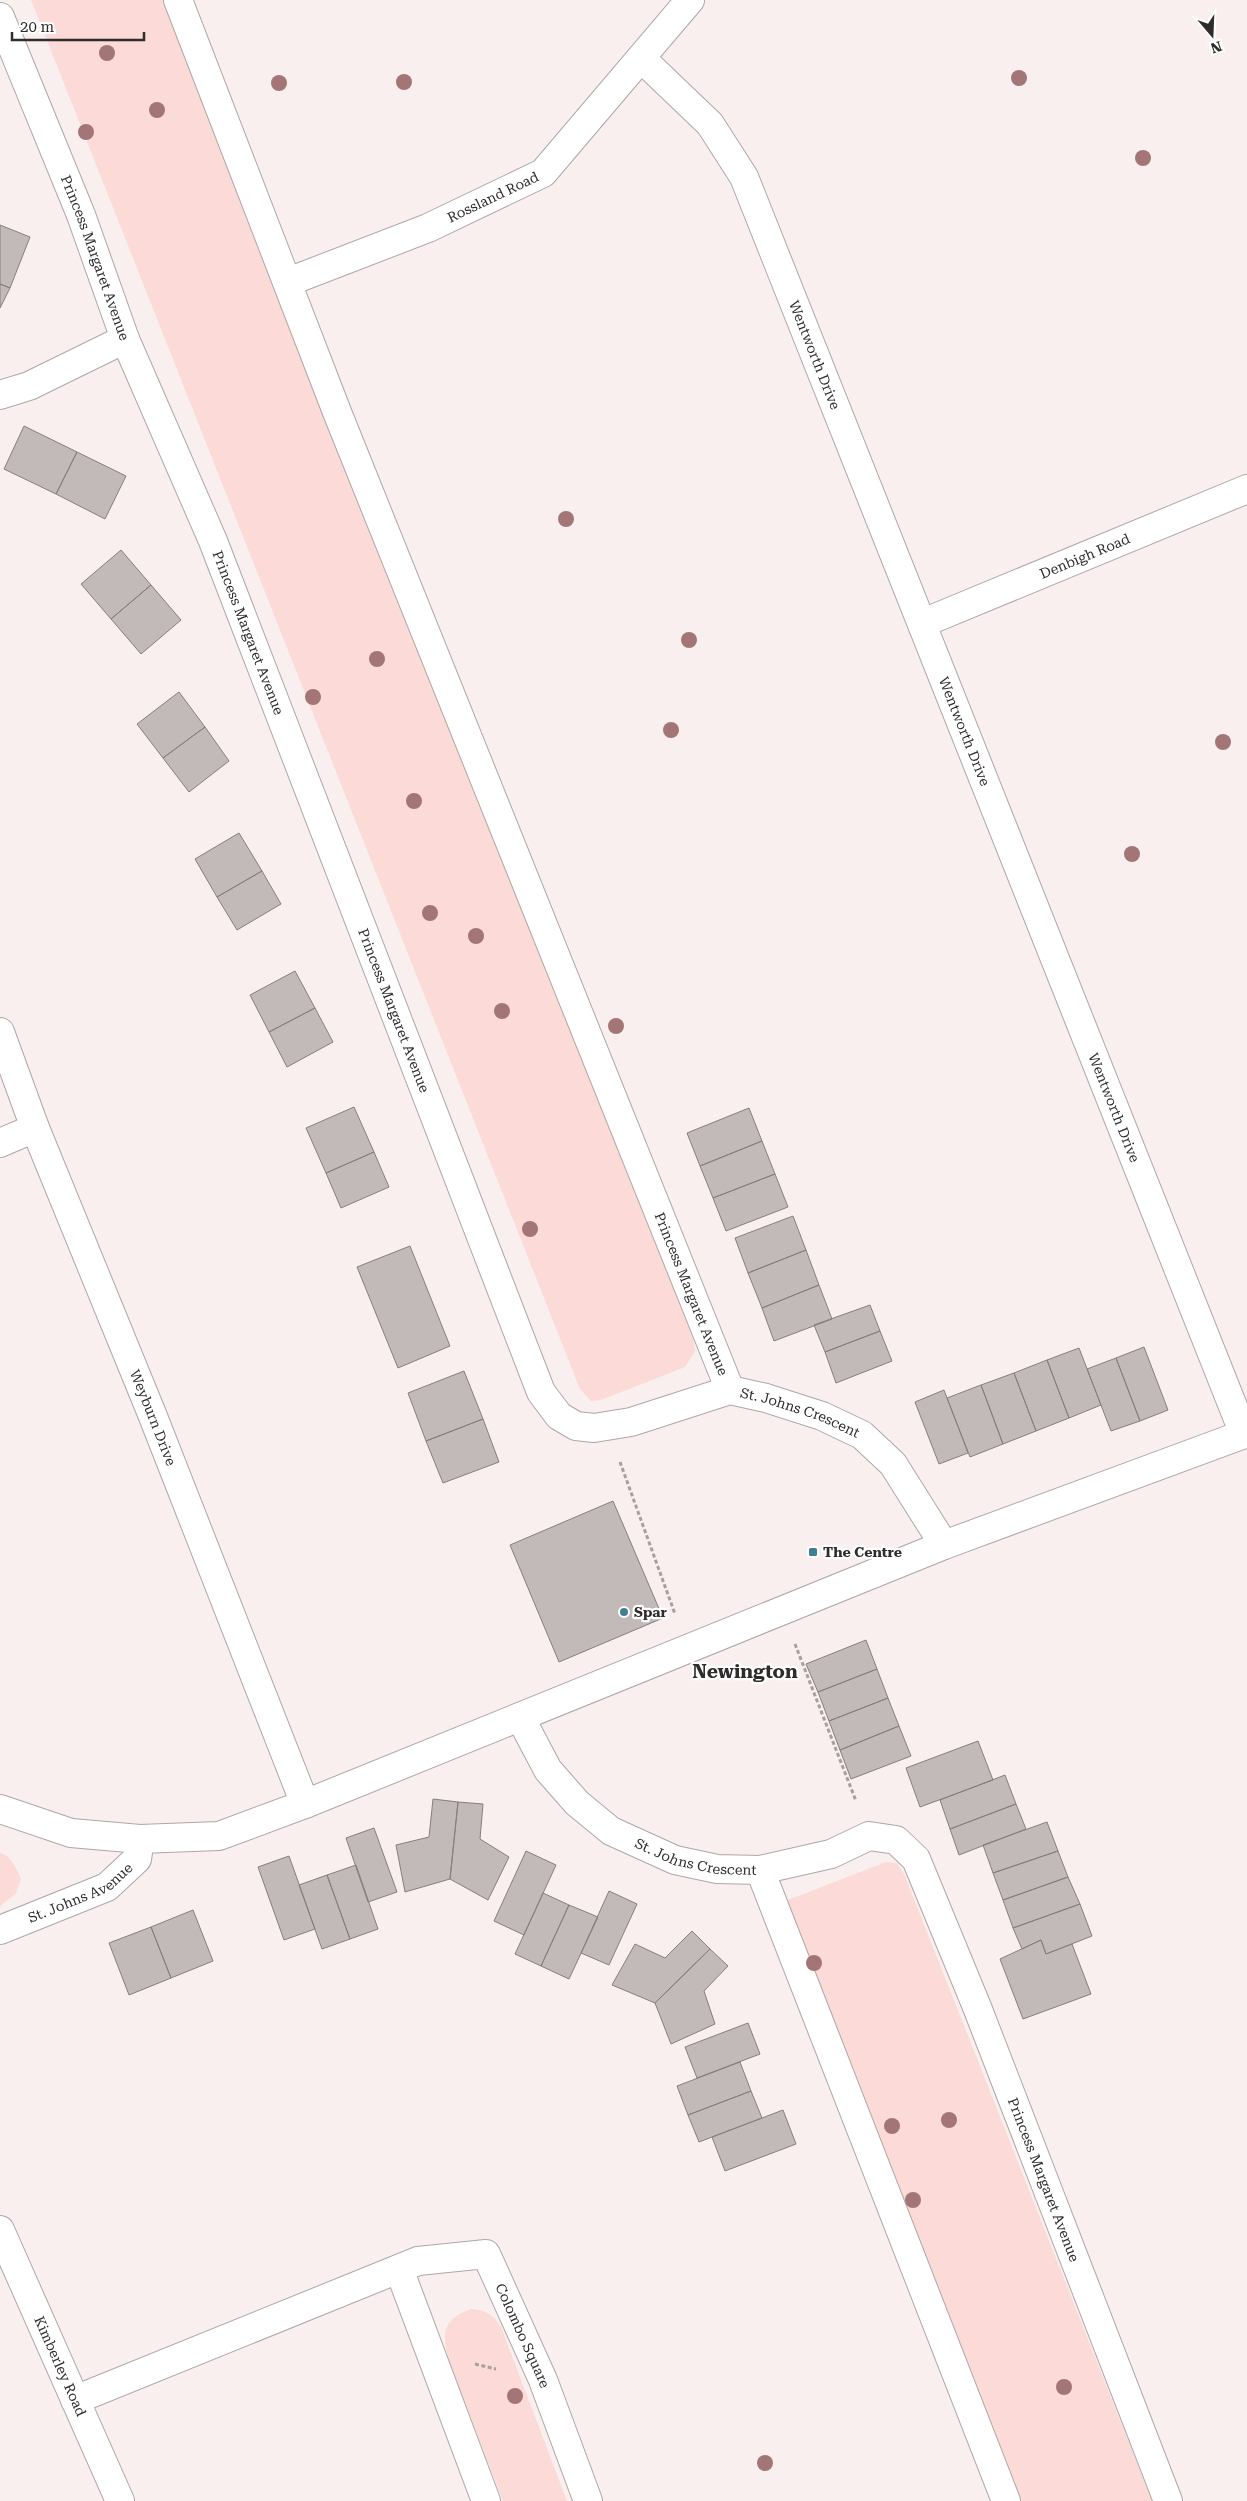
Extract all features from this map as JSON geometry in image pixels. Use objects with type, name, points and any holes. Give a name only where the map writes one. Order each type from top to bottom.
[{"type":"street","name":"Princess Margaret Avenue","points":[[178,0],[341,422],[730,1390]]},
{"type":"street","name":"Rossland Road","points":[[288,282],[428,228],[543,173],[690,0]]},
{"type":"street","name":"Princess Margaret Avenue","points":[[0,17],[81,215],[125,339],[213,542],[542,1392],[559,1416],[576,1426],[594,1428],[606,1424]]},
{"type":"street","name":"Wentworth Drive","points":[[641,58],[710,124],[744,177],[1245,1433]]},
{"type":"street","points":[[0,395],[29,386],[125,339]]},
{"type":"street","name":"Denbigh Road","points":[[923,623],[1247,489]]},
{"type":"street","name":"Weyburn Drive","points":[[0,1032],[35,1128],[152,1414],[305,1804]]},
{"type":"street","points":[[0,1143],[35,1128]]},
{"type":"street","name":"St. Johns Crescent","points":[[606,1424],[631,1422],[730,1390],[766,1398],[822,1416],[862,1435],[893,1464],[944,1545]]},
{"type":"street","points":[[305,1804],[783,1612],[944,1545],[1245,1433]]},
{"type":"street","name":"St. Johns Crescent","points":[[520,1717],[548,1770],[577,1803],[611,1831],[675,1860],[717,1869],[760,1870],[832,1854],[869,1836]]},
{"type":"street","name":"St. Johns Avenue","points":[[0,1809],[71,1833],[140,1839],[219,1836],[305,1804]]},
{"type":"street","name":"Princess Margaret Avenue","points":[[869,1836],[896,1840],[916,1859],[980,2016],[1168,2501]]},
{"type":"street","name":"St. Johns Avenue","points":[[0,1930],[107,1887],[137,1859],[140,1839]]},
{"type":"street","points":[[760,1870],[1006,2501]]},
{"type":"street","name":"Kimberley Road","points":[[0,2230],[120,2501]]},
{"type":"street","name":"Colombo Square","points":[[75,2400],[418,2261],[486,2254],[543,2380],[588,2501]]},
{"type":"street","points":[[398,2269],[486,2501]]},
{"type":"path","points":[[606,1424],[675,1616],[684,1612]]},
{"type":"path","points":[[783,1612],[869,1836]]},
{"type":"path","points":[[430,2354],[543,2380]]},
{"type":"shaded area","points":[[31,0],[167,0],[693,1337],[695,1351],[685,1367],[601,1400],[591,1401],[580,1389]]},
{"type":"shaded area","points":[[0,1853],[11,1860],[21,1879],[16,1893],[0,1906]]},
{"type":"shaded area","points":[[886,1862],[897,1863],[904,1874],[1152,2501],[1018,2501],[790,1916],[788,1900]]},
{"type":"shaded area","points":[[471,2309],[481,2310],[488,2314],[501,2327],[567,2501],[503,2501],[446,2349],[445,2334],[450,2322]]},
{"type":"building","points":[[0,225],[30,237],[10,288],[0,284]]},
{"type":"building","points":[[0,284],[10,288],[0,308]]},
{"type":"building","points":[[24,426],[77,452],[56,494],[4,469]]},
{"type":"building","points":[[77,452],[126,476],[105,519],[56,494]]},
{"type":"building","points":[[121,550],[151,585],[111,619],[81,584]]},
{"type":"building","points":[[151,585],[181,620],[141,654],[111,619]]},
{"type":"building","points":[[179,692],[205,727],[163,758],[137,724]]},
{"type":"building","points":[[205,727],[229,761],[189,792],[163,758]]},
{"type":"building","points":[[239,833],[262,871],[217,897],[195,859]]},
{"type":"building","points":[[262,871],[281,904],[237,930],[217,897]]},
{"type":"building","points":[[295,971],[315,1008],[269,1032],[250,995]]},
{"type":"building","points":[[315,1008],[333,1042],[287,1067],[269,1032]]},
{"type":"building","points":[[354,1107],[374,1152],[326,1173],[306,1128]]},
{"type":"building","points":[[749,1108],[762,1141],[700,1166],[687,1133]]},
{"type":"building","points":[[762,1141],[775,1174],[713,1198],[700,1166]]},
{"type":"building","points":[[374,1152],[389,1187],[341,1208],[326,1173]]},
{"type":"building","points":[[775,1174],[788,1207],[726,1231],[713,1198]]},
{"type":"building","points":[[793,1216],[806,1250],[748,1273],[735,1238]]},
{"type":"building","points":[[410,1246],[450,1346],[398,1368],[357,1267]]},
{"type":"building","points":[[806,1250],[819,1285],[762,1308],[748,1273]]},
{"type":"building","points":[[819,1285],[832,1319],[774,1341],[762,1308]]},
{"type":"building","points":[[870,1305],[880,1331],[825,1352],[814,1325]]},
{"type":"building","points":[[880,1331],[892,1361],[836,1383],[825,1352]]},
{"type":"building","points":[[1144,1347],[1168,1410],[1140,1421],[1116,1358]]},
{"type":"building","points":[[1079,1348],[1101,1405],[1069,1418],[1047,1360]]},
{"type":"building","points":[[1116,1358],[1140,1421],[1111,1431],[1087,1369]]},
{"type":"building","points":[[1047,1360],[1069,1418],[1036,1431],[1014,1373]]},
{"type":"building","points":[[464,1371],[483,1419],[426,1441],[408,1393]]},
{"type":"building","points":[[1014,1373],[1036,1431],[1003,1444],[981,1385]]},
{"type":"building","points":[[981,1385],[1003,1444],[970,1457],[947,1398]]},
{"type":"building","points":[[944,1390],[968,1453],[939,1464],[915,1402]]},
{"type":"building","points":[[483,1419],[499,1462],[443,1483],[426,1441]]},
{"type":"building","points":[[613,1501],[663,1618],[559,1662],[510,1545]]},
{"type":"building","points":[[866,1640],[877,1669],[818,1692],[806,1664]]},
{"type":"building","points":[[877,1669],[888,1698],[829,1721],[818,1692]]},
{"type":"building","points":[[888,1698],[899,1726],[840,1750],[829,1721]]},
{"type":"building","points":[[899,1726],[911,1756],[851,1779],[840,1750]]},
{"type":"building","points":[[978,1741],[993,1780],[920,1807],[906,1768]]},
{"type":"building","points":[[1005,1775],[1016,1804],[950,1829],[940,1800]]},
{"type":"building","points":[[433,1799],[458,1802],[450,1879],[405,1892],[396,1845],[429,1837]]},
{"type":"building","points":[[458,1802],[483,1804],[480,1839],[509,1857],[488,1900],[450,1879]]},
{"type":"building","points":[[1016,1804],[1026,1829],[959,1855],[950,1829]]},
{"type":"building","points":[[1047,1822],[1058,1851],[993,1873],[983,1845]]},
{"type":"building","points":[[374,1828],[397,1892],[368,1902],[346,1838]]},
{"type":"building","points":[[526,1851],[556,1865],[524,1935],[494,1921]]},
{"type":"building","points":[[1058,1851],[1068,1877],[1003,1900],[993,1873]]},
{"type":"building","points":[[289,1856],[315,1929],[284,1940],[258,1867]]},
{"type":"building","points":[[356,1865],[378,1929],[350,1939],[327,1875]]},
{"type":"building","points":[[327,1875],[350,1939],[322,1949],[299,1885]]},
{"type":"building","points":[[1068,1877],[1080,1904],[1013,1928],[1003,1900]]},
{"type":"building","points":[[609,1891],[637,1904],[609,1965],[581,1953]]},
{"type":"building","points":[[543,1893],[569,1905],[541,1966],[515,1954]]},
{"type":"building","points":[[1080,1904],[1092,1936],[1046,1954],[1041,1940],[1022,1949],[1013,1928]]},
{"type":"building","points":[[569,1905],[598,1917],[569,1979],[541,1966]]},
{"type":"building","points":[[193,1910],[213,1961],[171,1978],[151,1927]]},
{"type":"building","points":[[151,1927],[171,1978],[129,1995],[109,1943]]},
{"type":"building","points":[[692,1931],[710,1949],[655,2003],[612,1985],[635,1944],[665,1958]]},
{"type":"building","points":[[1041,1940],[1046,1954],[1072,1944],[1091,1994],[1023,2019],[1000,1959]]},
{"type":"building","points":[[710,1949],[728,1966],[704,1991],[715,2024],[671,2044],[655,2003]]},
{"type":"building","points":[[748,2023],[760,2054],[697,2078],[685,2047]]},
{"type":"building","points":[[740,2062],[751,2091],[688,2115],[677,2086]]},
{"type":"building","points":[[751,2091],[762,2118],[699,2142],[688,2115]]},
{"type":"building","points":[[783,2110],[796,2144],[725,2171],[712,2137]]},
{"type":"place","name":"The Centre","points":[[813,1552]]},
{"type":"place","name":"Spar","points":[[624,1612]]},
{"type":"district","name":"Newington","points":[[745,1671]]}]
